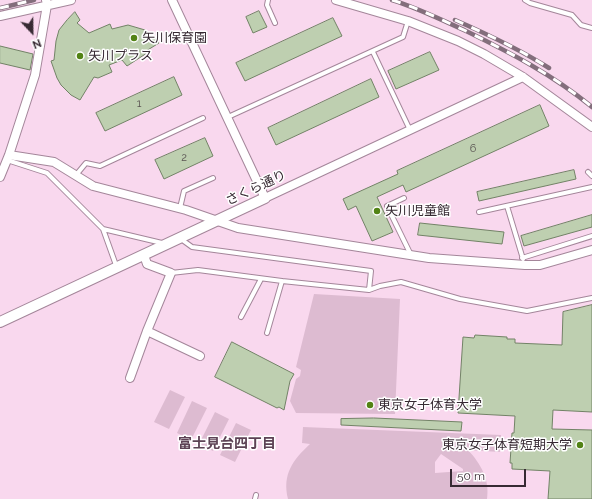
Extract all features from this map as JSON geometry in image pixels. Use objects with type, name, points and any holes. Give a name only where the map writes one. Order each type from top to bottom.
[{"type":"street","points":[[0,16],[47,3],[71,0]]},
{"type":"street","points":[[172,0],[265,198]]},
{"type":"street","points":[[336,0],[408,21],[465,44],[523,76],[592,127]]},
{"type":"street","points":[[0,177],[35,75],[47,3]]},
{"type":"street","name":"さくら通り","points":[[0,322],[523,76]]},
{"type":"street","points":[[5,161],[54,162],[93,186],[180,209],[238,228],[429,258],[524,261],[540,265],[592,250]]},
{"type":"street","points":[[130,378],[147,331],[171,273],[147,264],[144,255]]},
{"type":"street","points":[[147,331],[200,356]]},
{"type":"lane","points":[[268,0],[267,6],[275,23]]},
{"type":"lane","points":[[525,0],[530,3],[572,15],[581,25],[592,28]]},
{"type":"lane","points":[[228,118],[403,37],[408,21]]},
{"type":"lane","points":[[373,52],[410,130]]},
{"type":"lane","points":[[76,175],[86,163],[100,166],[202,118]]},
{"type":"lane","points":[[5,161],[46,173],[103,229],[117,268]]},
{"type":"lane","points":[[588,172],[592,176]]},
{"type":"lane","points":[[180,209],[184,191],[213,178]]},
{"type":"lane","points":[[479,212],[592,187]]},
{"type":"lane","points":[[404,198],[387,206],[411,255]]},
{"type":"lane","points":[[507,206],[524,261],[592,236]]},
{"type":"lane","points":[[103,229],[166,244]]},
{"type":"lane","points":[[180,238],[192,247],[371,271],[369,290]]},
{"type":"lane","points":[[171,273],[198,270],[261,279],[369,290],[380,286],[401,282],[460,299],[527,311],[592,298]]},
{"type":"lane","points":[[241,316],[261,279]]},
{"type":"lane","points":[[267,333],[282,281]]},
{"type":"shaded area","points":[[314,294],[400,299],[395,414],[296,413],[290,401],[296,379],[300,376],[301,370],[296,367]]},
{"type":"shaded area","points":[[170,390],[185,397],[169,429],[154,422]]},
{"type":"shaded area","points":[[192,401],[207,408],[191,440],[177,433]]},
{"type":"shaded area","points":[[215,412],[229,419],[213,451],[199,444]]},
{"type":"shaded area","points":[[236,423],[251,430],[235,462],[220,455]]},
{"type":"shaded area","points":[[303,427],[501,435],[500,452],[468,450],[484,473],[488,492],[487,499],[288,499],[287,482],[290,468],[310,444],[302,443]],"holes":[[[441,454],[463,469],[463,471],[435,473],[435,462]]]},
{"type":"building","points":[[259,11],[267,27],[253,33],[246,17]]},
{"type":"building","name":"矢川プラス","points":[[75,12],[80,20],[77,23],[89,33],[110,24],[112,29],[128,25],[145,30],[159,43],[127,66],[122,60],[109,65],[112,72],[98,78],[94,77],[80,100],[71,95],[61,85],[51,61],[54,60],[59,30]]},
{"type":"building","points":[[333,18],[342,36],[245,81],[236,63]]},
{"type":"building","points":[[0,46],[33,54],[30,70],[0,63]]},
{"type":"building","points":[[430,52],[439,70],[396,89],[388,71]]},
{"type":"building","points":[[174,77],[182,95],[105,131],[96,113]]},
{"type":"building","points":[[371,79],[379,97],[276,145],[268,128]]},
{"type":"building","points":[[540,105],[549,126],[406,192],[403,185],[377,197],[393,232],[372,241],[356,206],[348,210],[343,199],[398,174],[397,171]]},
{"type":"building","points":[[205,138],[213,156],[164,179],[155,160]]},
{"type":"building","points":[[574,170],[576,179],[479,201],[477,192]]},
{"type":"building","points":[[592,215],[592,227],[524,246],[521,236]]},
{"type":"building","points":[[420,223],[504,232],[502,244],[418,235]]},
{"type":"building","points":[[592,305],[592,412],[553,410],[552,429],[592,430],[592,499],[548,499],[550,471],[512,469],[512,463],[510,463],[515,416],[458,413],[463,337],[474,338],[475,335],[507,337],[507,339],[515,339],[515,343],[562,345],[563,312]]},
{"type":"building","points":[[232,342],[294,374],[290,381],[284,410],[279,407],[277,408],[215,377]]},
{"type":"building","points":[[374,418],[462,422],[461,431],[341,425],[341,419]]},
{"type":"railway","points":[[0,8],[34,0]]},
{"type":"railway","points":[[392,0],[439,18],[515,56],[547,75],[592,107]]},
{"type":"railway","points":[[455,20],[503,42],[549,68]]},
{"type":"place","name":"矢川保育園","points":[[134,38]]},
{"type":"place","name":"矢川プラス","points":[[80,56]]},
{"type":"place","name":"矢川児童館","points":[[377,211]]},
{"type":"place","name":"東京女子体育大学","points":[[370,405]]},
{"type":"place","name":"東京女子体育短期大学","points":[[580,445]]},
{"type":"district","name":"富士見台四丁目","points":[[227,444]]}]
